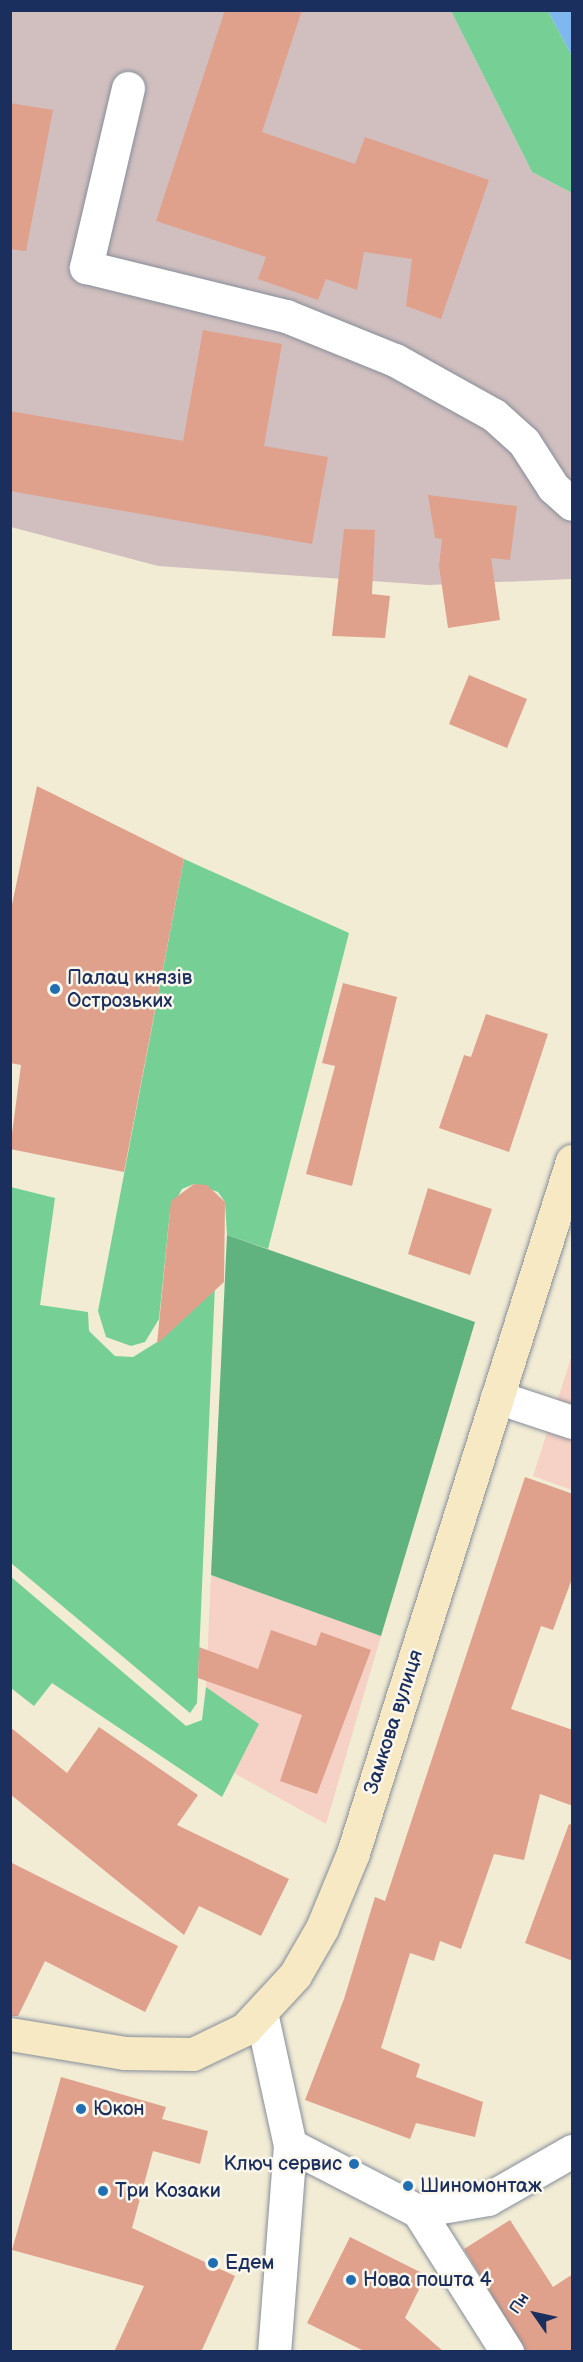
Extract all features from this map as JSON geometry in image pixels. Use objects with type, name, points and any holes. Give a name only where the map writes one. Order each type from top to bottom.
[{"type":"main road","name":"Замкова вулиця","points":[[10,2034],[125,2053],[193,2054],[221,2044],[261,2017],[309,1952],[353,1853],[573,1161]]},
{"type":"street","points":[[128,88],[86,267],[286,316],[395,360],[494,415],[524,442],[553,487],[573,504]]},
{"type":"street","points":[[497,1397],[573,1422]]},
{"type":"street","points":[[261,2017],[290,2145],[274,2352]]},
{"type":"street","points":[[290,2145],[418,2211],[507,2352]]},
{"type":"street","points":[[418,2211],[488,2199],[573,2151]]},
{"type":"shaded area","points":[[10,11],[451,11],[532,172],[572,193],[572,579],[429,585],[158,566],[11,527]]},
{"type":"shaded area","points":[[572,1355],[572,1490],[533,1476]]},
{"type":"shaded area","points":[[211,1575],[381,1636],[326,1824],[234,1773],[258,1724],[206,1687]]},
{"type":"green space","points":[[451,11],[548,11],[572,56],[572,193],[532,172]]},
{"type":"green space","points":[[184,859],[349,933],[268,1249],[227,1235],[225,1202],[218,1192],[194,1184],[182,1189],[170,1211],[159,1319],[145,1342],[131,1346],[106,1337],[98,1311]]},
{"type":"green space","points":[[11,1187],[55,1198],[40,1305],[88,1312],[89,1331],[115,1356],[133,1357],[162,1339],[218,1215],[197,1703],[190,1713],[11,1563]]},
{"type":"green space","points":[[227,1235],[475,1322],[381,1636],[211,1575]]},
{"type":"green space","points":[[10,1576],[186,1726],[202,1720],[206,1687],[259,1724],[222,1797],[52,1683],[34,1706],[11,1688]]},
{"type":"water","points":[[548,11],[572,11],[572,56]]},
{"type":"building","points":[[225,10],[302,10],[262,132],[355,164],[365,137],[489,180],[441,319],[406,306],[412,259],[364,252],[357,290],[326,279],[318,300],[258,279],[266,257],[156,221]]},
{"type":"building","points":[[10,103],[53,110],[26,251],[10,249]]},
{"type":"building","points":[[203,330],[282,344],[264,446],[328,457],[312,544],[10,491],[10,411],[183,441]]},
{"type":"building","points":[[428,495],[517,506],[510,560],[491,558],[500,620],[448,628],[439,566],[442,539],[435,538]]},
{"type":"building","points":[[344,529],[375,530],[372,594],[390,596],[385,638],[332,636]]},
{"type":"building","points":[[469,675],[527,699],[507,748],[449,724]]},
{"type":"building","points":[[37,786],[184,859],[124,1172],[10,1149],[21,1065],[10,1063],[10,914]]},
{"type":"building","points":[[343,983],[397,997],[352,1186],[306,1174],[335,1066],[322,1063]]},
{"type":"building","points":[[486,1014],[548,1034],[509,1152],[439,1128],[464,1055],[471,1057]]},
{"type":"building","points":[[194,1184],[207,1185],[225,1202],[224,1282],[157,1344],[171,1201]]},
{"type":"building","points":[[428,1188],[492,1209],[470,1275],[408,1254]]},
{"type":"building","points":[[525,1477],[573,1494],[573,1576],[553,1630],[541,1626],[511,1709],[573,1730],[573,1806],[540,1794],[524,1860],[494,1854],[461,1949],[440,1941],[434,1961],[410,1953],[381,2048],[420,2064],[416,2077],[483,2102],[475,2137],[416,2123],[410,2139],[305,2100],[344,1999],[375,1897],[385,1901]]},
{"type":"building","points":[[271,1630],[316,1646],[321,1632],[371,1650],[317,1794],[280,1781],[302,1715],[198,1678],[199,1647],[258,1669]]},
{"type":"building","points":[[10,1727],[67,1773],[99,1727],[198,1795],[177,1825],[289,1879],[261,1936],[199,1906],[184,1935],[10,1794]]},
{"type":"building","points":[[569,1824],[573,1825],[573,1961],[525,1943]]},
{"type":"building","points":[[10,1862],[178,1946],[145,2012],[45,1961],[18,2016],[10,2016]]},
{"type":"building","points":[[61,2077],[166,2107],[162,2119],[208,2131],[200,2164],[153,2151],[132,2228],[235,2276],[201,2352],[114,2352],[144,2286],[12,2250]]},
{"type":"building","points":[[510,2220],[553,2287],[573,2274],[573,2352],[526,2352],[464,2249]]},
{"type":"building","points":[[350,2237],[426,2275],[405,2318],[444,2352],[366,2352],[307,2323]]},
{"type":"place","name":"Палац князів Острозьких","points":[[55,989]]},
{"type":"place","name":"Юкон","points":[[81,2109]]},
{"type":"place","name":"Ключ сервис","points":[[354,2164]]},
{"type":"place","name":"Шиномонтаж","points":[[408,2186]]},
{"type":"place","name":"Три Козаки","points":[[103,2191]]},
{"type":"place","name":"Едем","points":[[213,2263]]},
{"type":"place","name":"Нова пошта 4","points":[[351,2280]]}]
